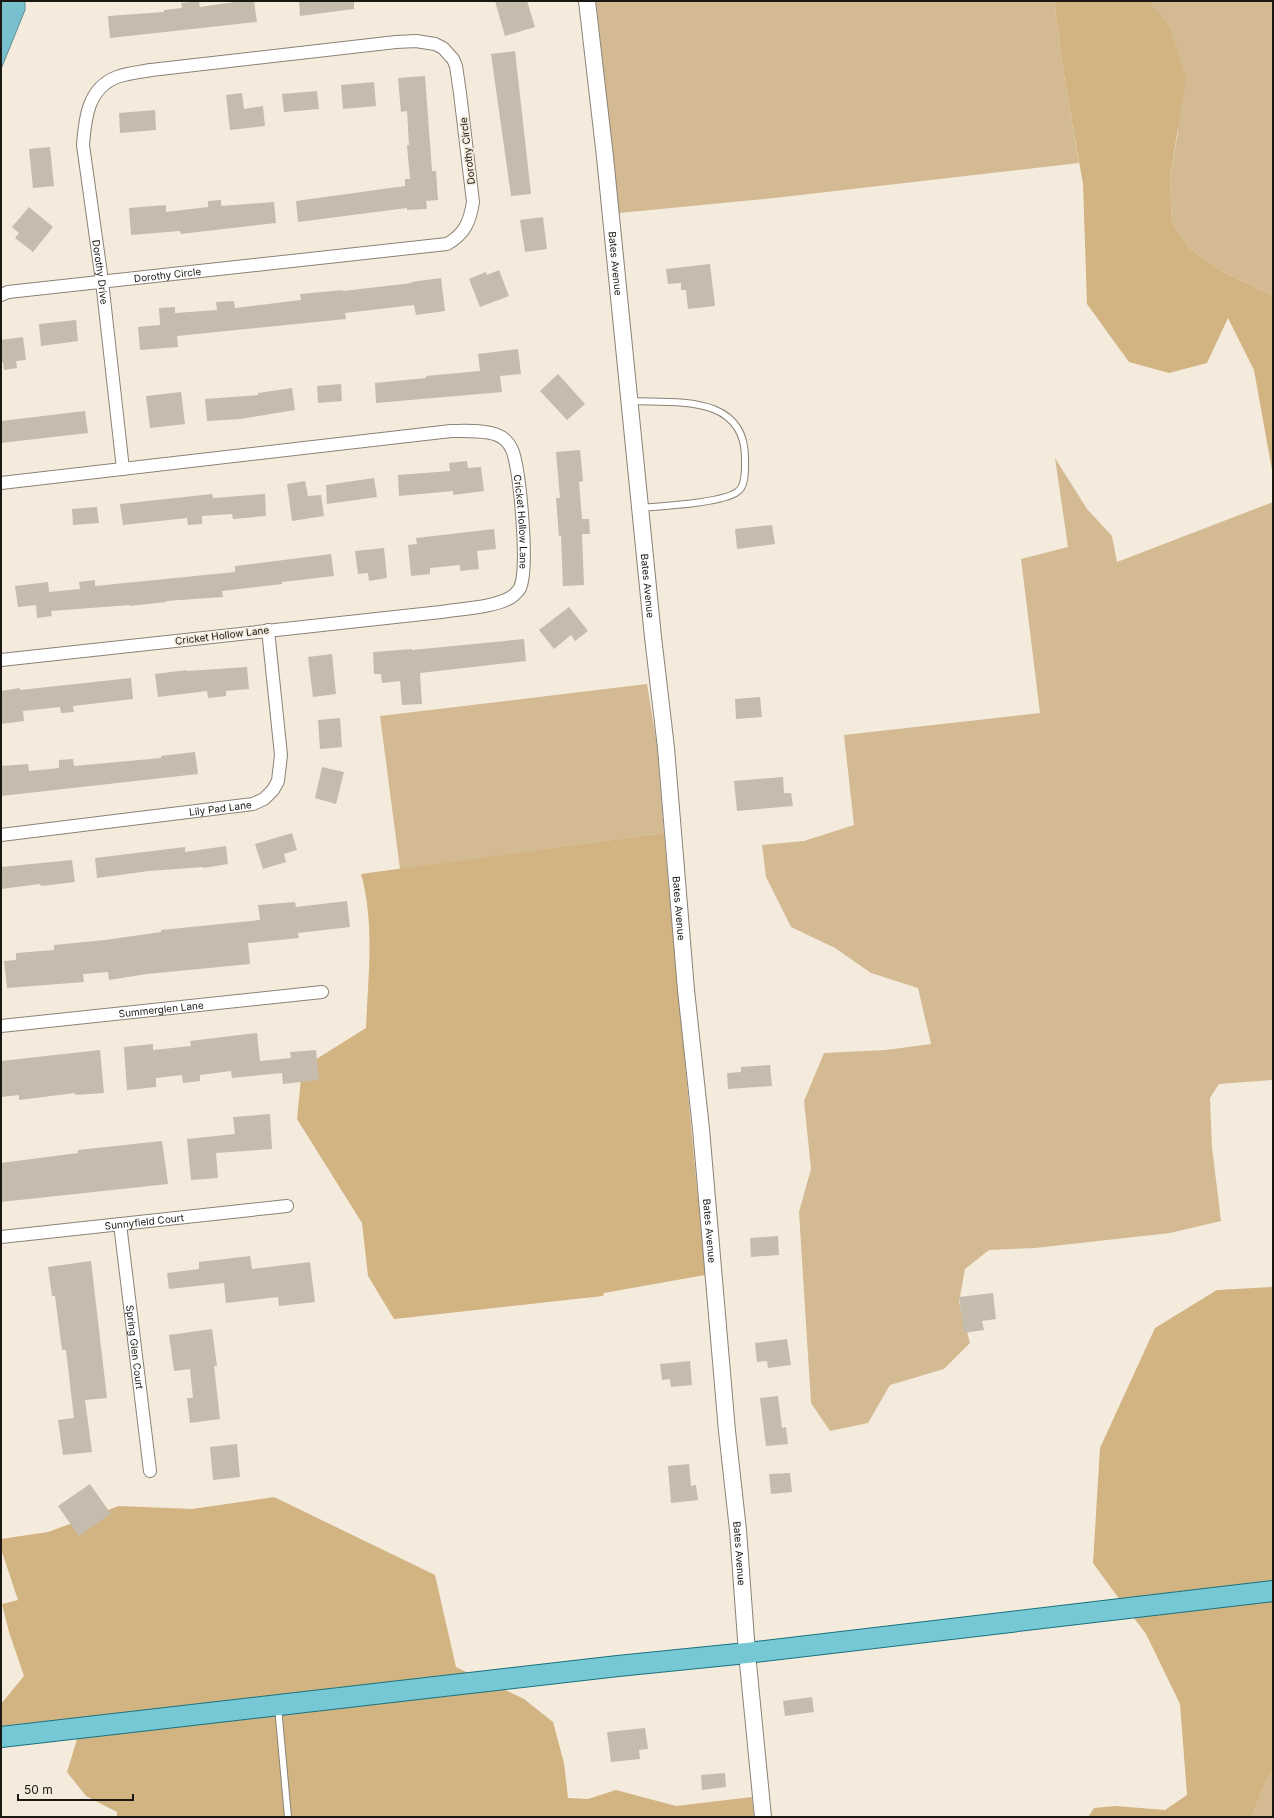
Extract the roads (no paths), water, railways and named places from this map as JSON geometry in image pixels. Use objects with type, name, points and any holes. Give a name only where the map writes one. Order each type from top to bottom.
[{"type":"main road","points":[[1,1737],[747,1653],[1273,1591]]},
{"type":"street","name":"Bates Avenue","points":[[587,1],[666,748],[686,990],[701,1129],[727,1431],[738,1530],[747,1653],[763,1817]]},
{"type":"street","name":"Dorothy Circle","points":[[1,295],[8,292],[102,281],[447,244],[455,239],[467,226],[473,202],[456,66],[453,59],[443,48],[435,44],[416,41],[396,42],[151,70],[117,77],[107,83]]},
{"type":"street","name":"Dorothy Drive","points":[[107,83],[97,92],[88,106],[83,145],[102,281],[122,469]]},
{"type":"street","name":"Cricket Hollow Lane","points":[[1,483],[451,431],[481,432],[501,436],[512,451],[517,476],[524,566],[520,588],[514,595],[507,600],[489,604],[441,612],[1,660]]},
{"type":"street","name":"Lily Pad Lane","points":[[1,835],[253,804],[264,799],[273,790],[278,781],[281,755],[268,630]]},
{"type":"street","name":"Summerglen Lane","points":[[1,1026],[322,992]]},
{"type":"street","name":"Sunnyfield Court","points":[[1,1236],[287,1206]]},
{"type":"street","name":"Spring Glen Court","points":[[120,1224],[150,1471]]},
{"type":"lane","points":[[629,401],[686,403],[718,409],[729,417],[738,427],[742,436],[745,454],[742,486],[738,492],[707,501],[640,508]]},
{"type":"lane","points":[[278,1705],[288,1817]]},
{"type":"water","points":[[1,1],[25,1],[25,10],[1,69]]}]
